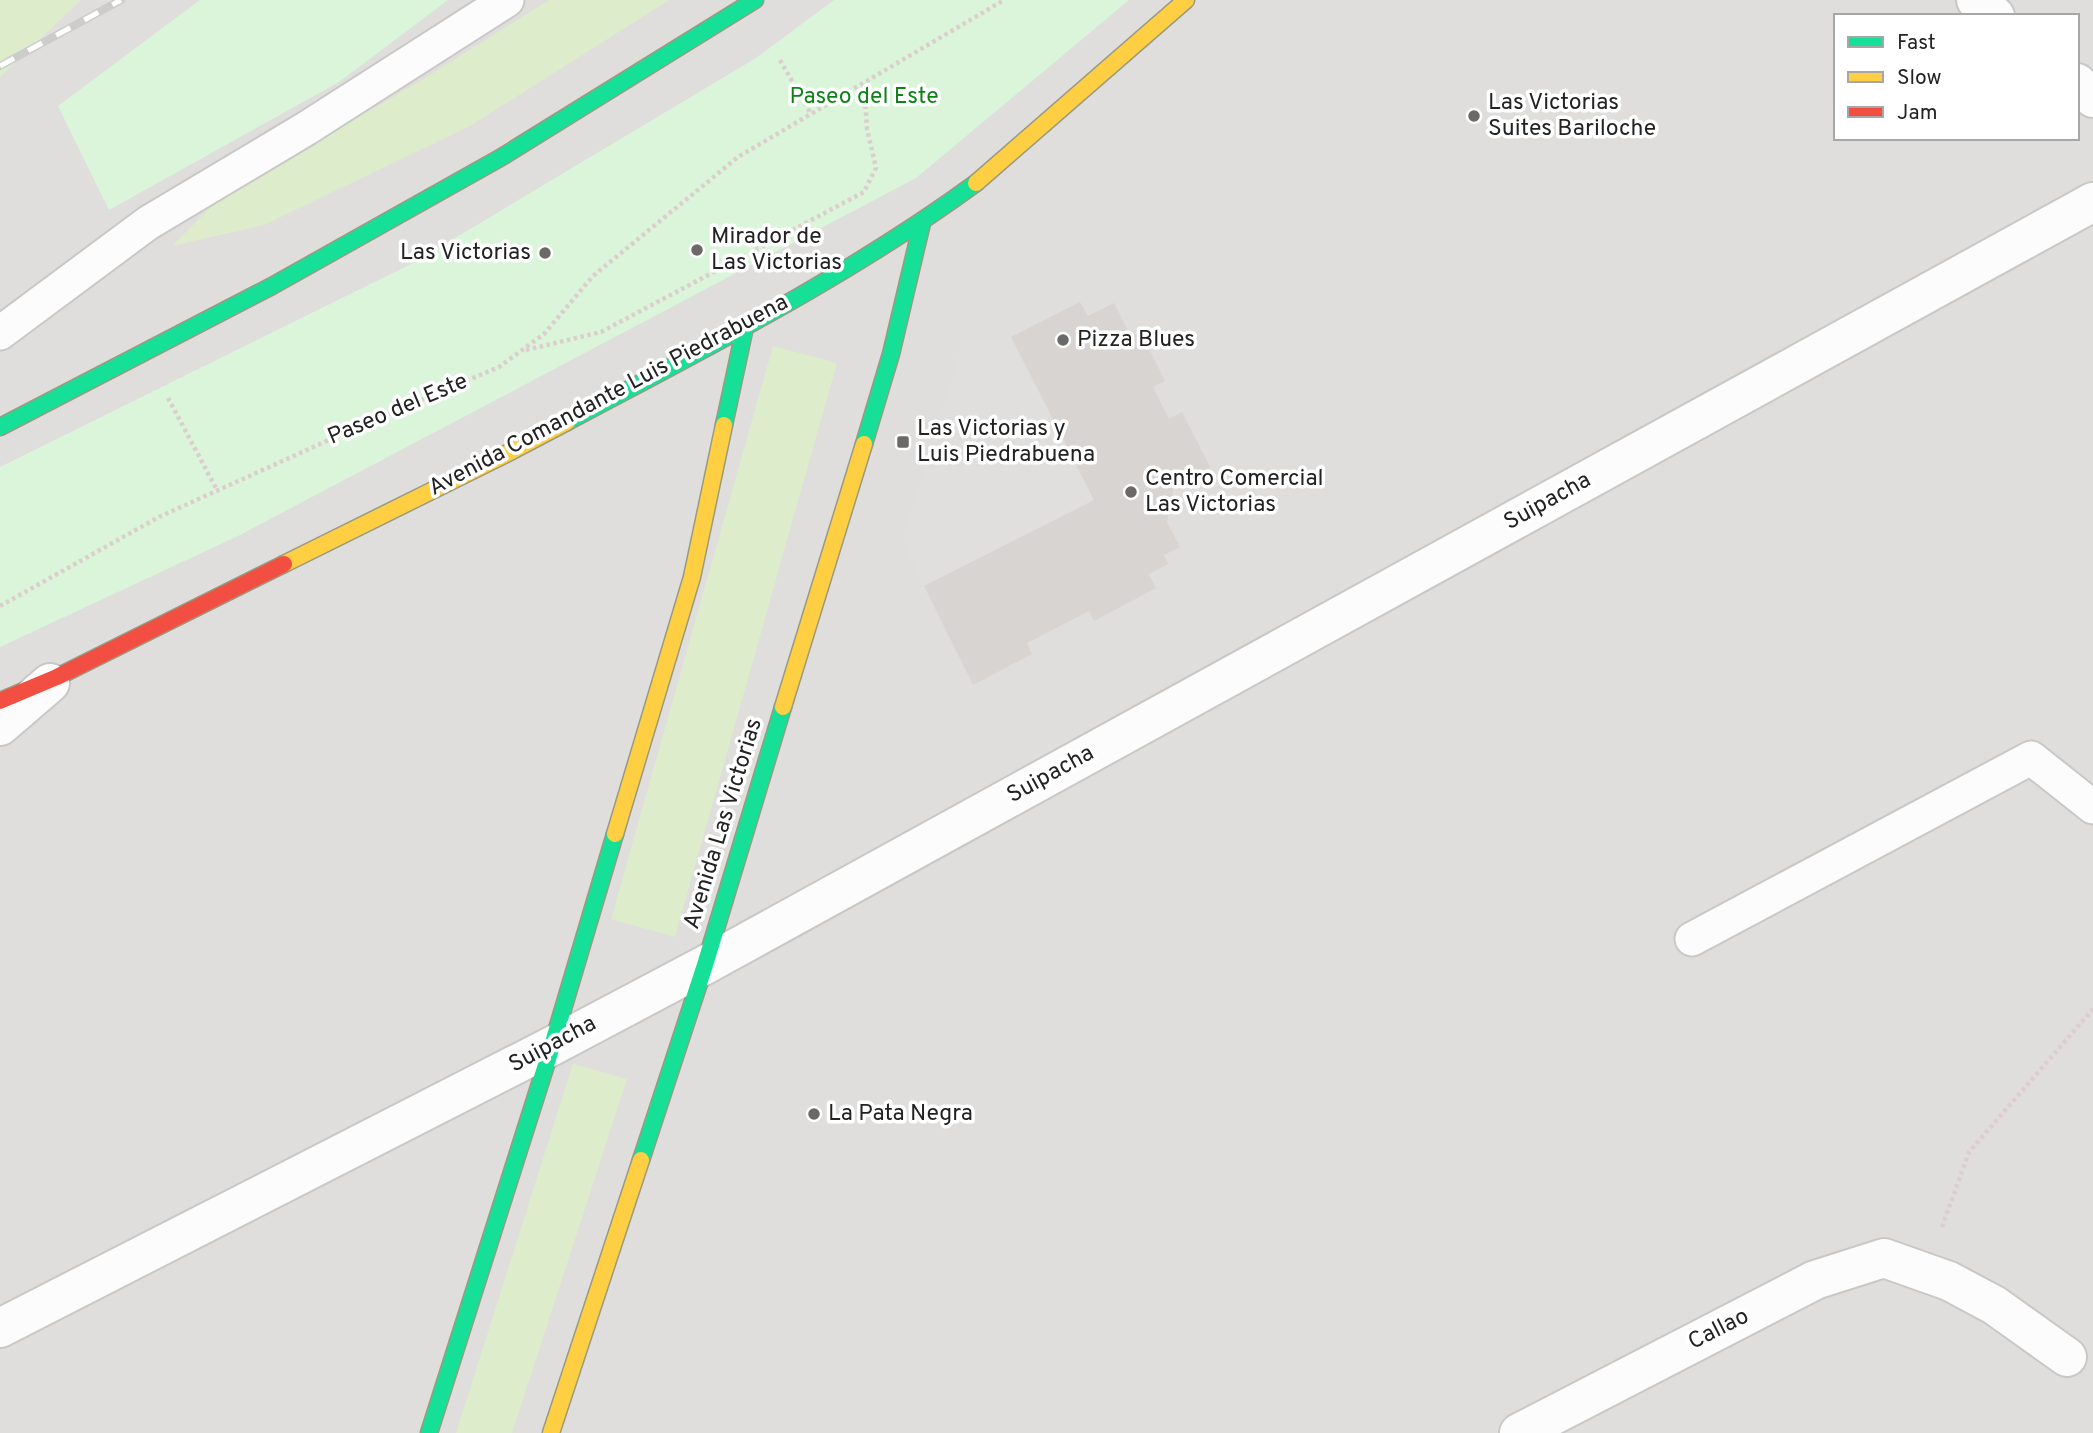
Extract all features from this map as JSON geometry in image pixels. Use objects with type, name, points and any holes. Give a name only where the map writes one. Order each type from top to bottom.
[{"type":"street","points":[[0,427],[272,286],[500,158],[755,0]]},
{"type":"street","name":"Avenida Comandante Luis Piedrabuena","points":[[0,701],[57,677],[504,455],[745,327],[922,223],[982,179],[1186,0]]},
{"type":"street","points":[[1976,0],[1993,14]]},
{"type":"street","name":"Suipacha","points":[[0,1328],[705,965],[2093,202]]},
{"type":"street","name":"Avenida Las Victorias","points":[[551,1433],[705,965],[891,354],[922,223]]},
{"type":"street","points":[[429,1433],[552,1046],[692,576],[745,327]]},
{"type":"street","name":"Avenida Comandante Luis Piedrabuena","points":[[0,726],[57,677]]},
{"type":"street","name":"Callao","points":[[1519,1433],[1815,1280],[1884,1258],[1949,1281],[1994,1305],[2067,1357]]},
{"type":"lane","points":[[0,333],[148,223],[307,128],[507,0]]},
{"type":"lane","points":[[1692,940],[2031,758],[2093,807]]},
{"type":"path","name":"Paseo del Este","points":[[0,606],[159,517],[362,425],[499,367],[544,334],[593,276],[737,157],[1004,0]]},
{"type":"path","points":[[779,60],[811,114]]},
{"type":"path","points":[[522,350],[601,332],[864,192],[876,168],[867,129],[864,82]]},
{"type":"path","points":[[168,398],[218,490]]},
{"type":"path","points":[[1926,1273],[1969,1152],[2093,1009]]},
{"type":"shaded area","points":[[0,0],[2093,0],[2093,1433],[0,1433]]},
{"type":"shaded area","points":[[1011,337],[1094,500],[924,586],[903,540],[964,340]]},
{"type":"green space","points":[[0,0],[81,0],[0,77]]},
{"type":"green space","points":[[200,0],[448,0],[339,82],[109,210],[58,106]]},
{"type":"green space","points":[[549,0],[669,0],[470,126],[264,225],[172,246],[219,199],[417,83]]},
{"type":"green space","name":"Paseo del Este","points":[[834,0],[1129,0],[916,178],[238,536],[0,647],[0,467],[415,262],[756,58]]},
{"type":"green space","points":[[773,346],[837,363],[675,937],[611,919]]},
{"type":"green space","points":[[573,1064],[627,1079],[512,1433],[456,1433]]},
{"type":"building","name":"Centro Comercial Las Victorias","points":[[1080,302],[1088,316],[1114,303],[1131,337],[1140,331],[1165,381],[1153,387],[1169,419],[1182,412],[1210,467],[1174,485],[1167,522],[1180,547],[1164,555],[1168,564],[1149,574],[1156,588],[1094,621],[1089,611],[1027,643],[1032,654],[973,685],[924,586],[1094,500],[1011,337]]},
{"type":"railway","points":[[0,66],[121,0]]},
{"type":"traffic: fast","points":[[0,427],[272,286],[500,158],[755,0]]},
{"type":"traffic: fast","points":[[567,422],[776,310],[878,249],[976,183]]},
{"type":"traffic: fast","points":[[864,444],[891,354],[922,223]]},
{"type":"traffic: fast","points":[[724,425],[745,327]]},
{"type":"traffic: fast","points":[[641,1160],[705,965],[783,707]]},
{"type":"traffic: fast","points":[[429,1433],[552,1046],[615,834]]},
{"type":"traffic: slow","points":[[976,183],[1186,0]]},
{"type":"traffic: slow","points":[[284,564],[567,422]]},
{"type":"traffic: slow","points":[[615,834],[692,577],[724,425]]},
{"type":"traffic: slow","points":[[783,707],[864,444]]},
{"type":"traffic: slow","points":[[551,1433],[641,1160]]},
{"type":"traffic: jam","points":[[0,701],[57,677],[284,564]]},
{"type":"place","name":"Las Victorias Suites Bariloche","points":[[1474,116]]},
{"type":"place","name":"Mirador de Las Victorias","points":[[697,250]]},
{"type":"place","name":"Las Victorias","points":[[545,253]]},
{"type":"place","name":"Pizza Blues","points":[[1063,340]]},
{"type":"place","name":"Las Victorias y Luis Piedrabuena","points":[[903,442]]},
{"type":"place","name":"Centro Comercial Las Victorias","points":[[1131,492]]},
{"type":"place","name":"La Pata Negra","points":[[814,1114]]}]
